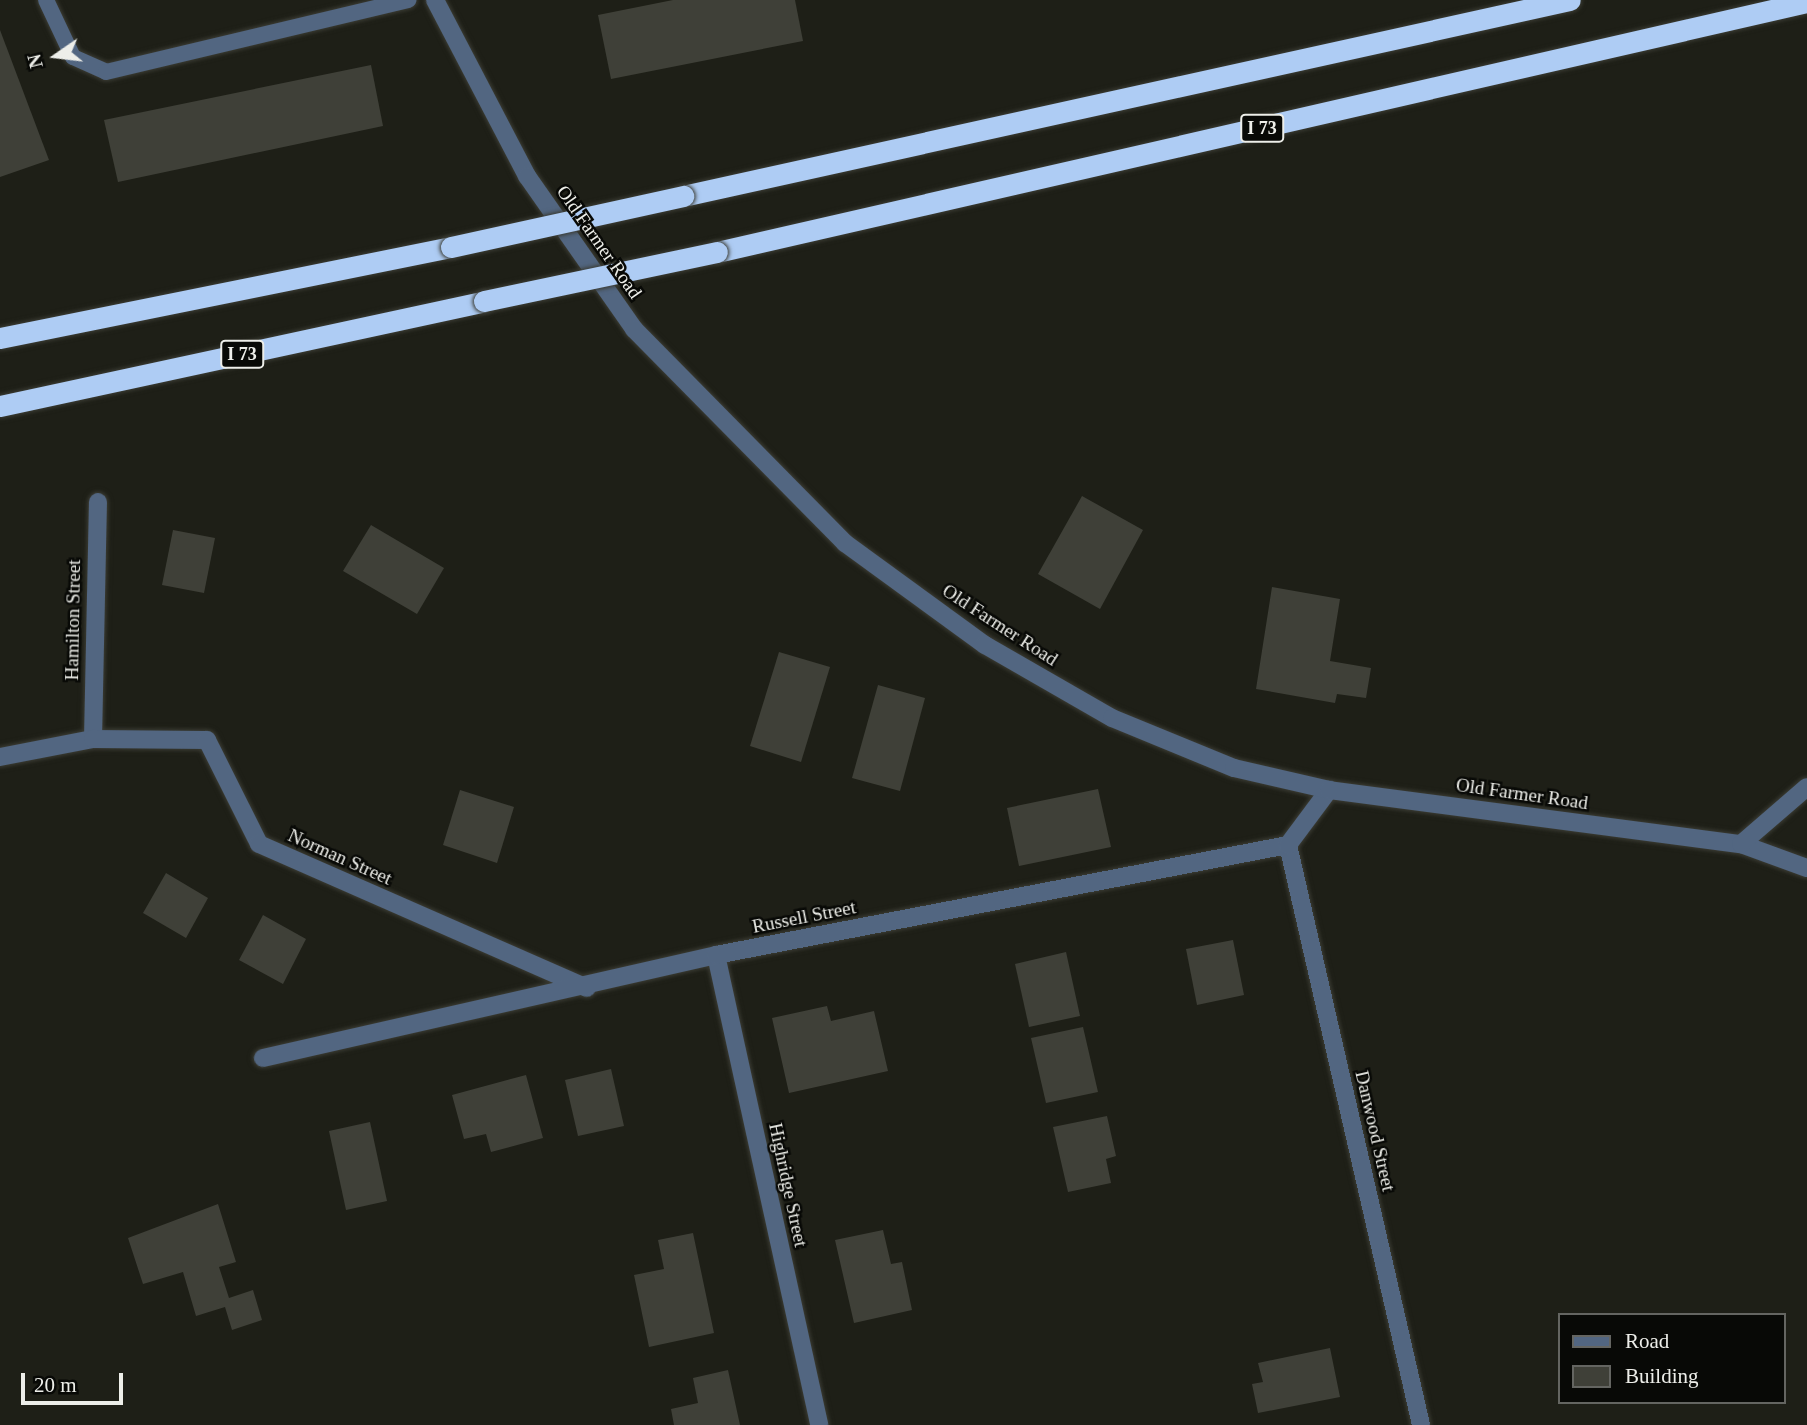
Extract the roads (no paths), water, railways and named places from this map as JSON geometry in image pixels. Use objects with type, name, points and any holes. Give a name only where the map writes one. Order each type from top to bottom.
[{"type":"highway","points":[[0,338],[451,247],[1570,0]]},
{"type":"highway","name":"I 73","points":[[0,407],[718,252],[1807,2]]},
{"type":"street","name":"Old Farmer Road","points":[[435,0],[527,176],[634,329],[845,544],[985,645],[1112,718],[1234,768],[1329,790],[1741,845],[1807,868]]},
{"type":"street","name":"Hamilton Street","points":[[93,738],[98,502]]},
{"type":"street","name":"Norman Street","points":[[0,757],[93,738],[207,740],[259,844],[587,988]]},
{"type":"street","points":[[1741,845],[1807,787]]},
{"type":"street","points":[[1288,845],[1329,790]]},
{"type":"street","name":"Russell Street","points":[[263,1058],[587,988],[716,955],[1288,845]]},
{"type":"street","name":"Danwood Street","points":[[1288,845],[1421,1425]]},
{"type":"street","name":"Highridge Street","points":[[716,955],[819,1425]]},
{"type":"lane","points":[[46,0],[73,57],[106,72],[409,0]]}]
